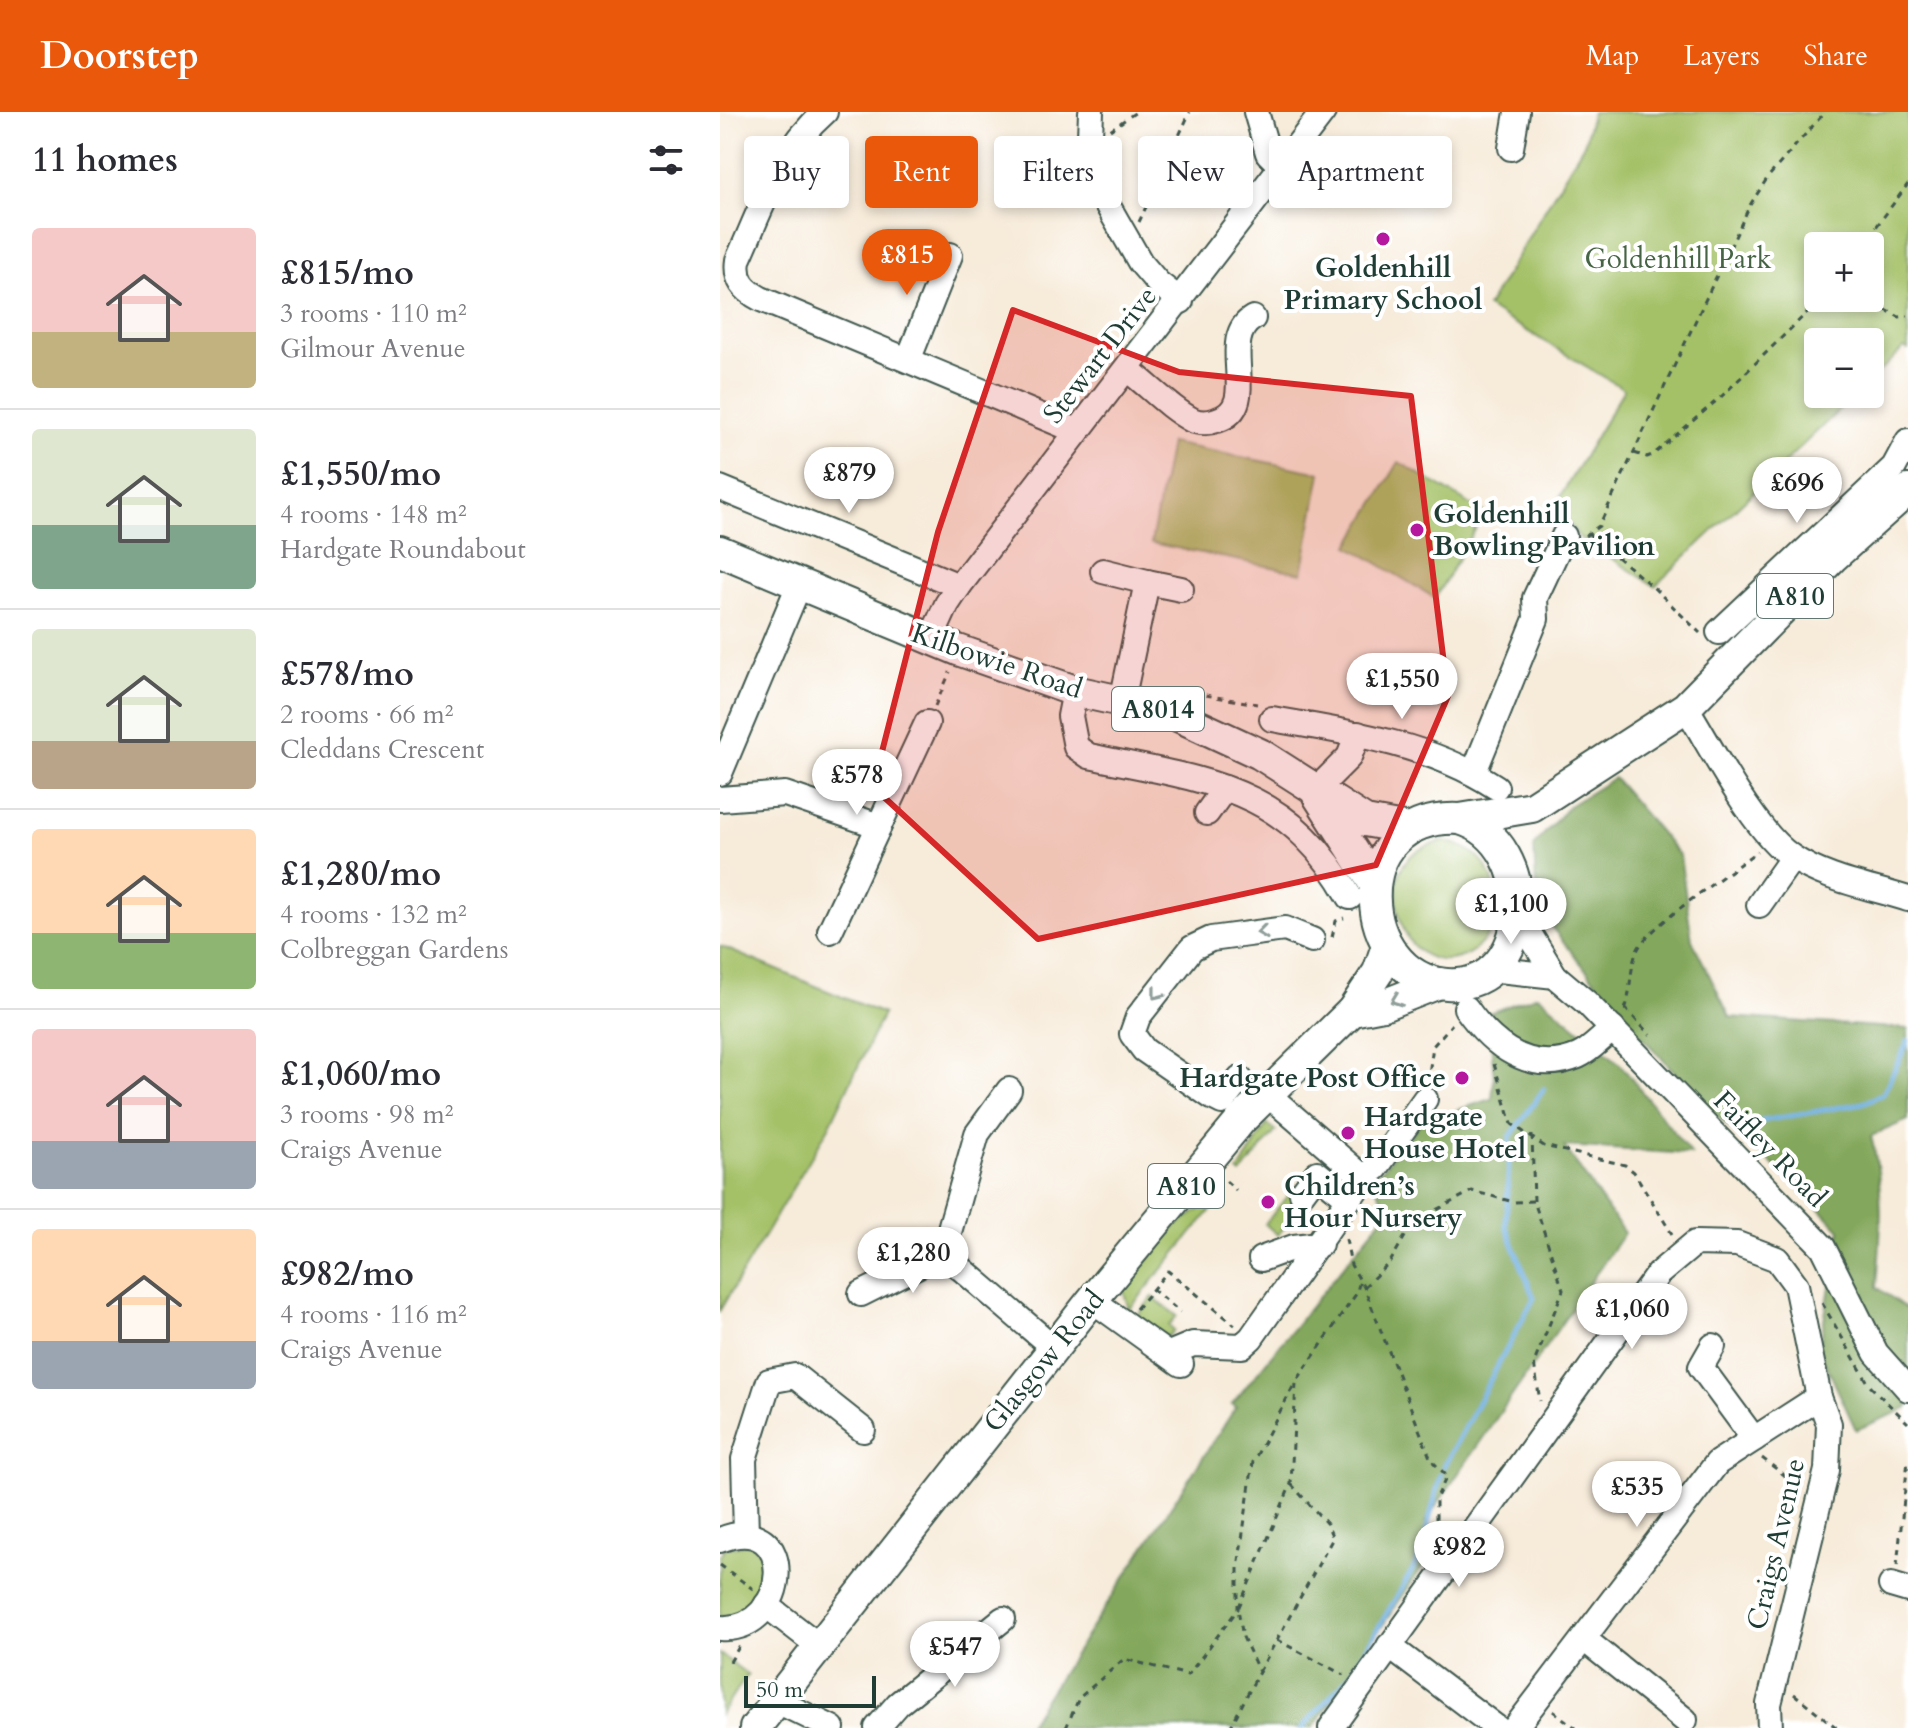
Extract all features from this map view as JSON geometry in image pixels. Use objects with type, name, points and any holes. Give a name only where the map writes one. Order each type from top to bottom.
[{"type":"main road","name":"A810","points":[[1503,850],[1532,807],[1686,707],[1833,557],[1908,490]]},
{"type":"main road","name":"Kilbowie Road","points":[[720,551],[945,644],[1075,691],[1167,711],[1221,734],[1278,765],[1365,821],[1409,829]]},
{"type":"main road","name":"Kilbowie Road","points":[[1315,791],[1362,891]]},
{"type":"main road","name":"A810","points":[[1409,829],[1437,820],[1532,807]]},
{"type":"main road","points":[[1352,1011],[1383,1005],[1439,983],[1468,982],[1489,969],[1508,947],[1518,915],[1516,885],[1503,850],[1487,832],[1460,819]]},
{"type":"main road","points":[[1409,829],[1386,852],[1362,891],[1377,909],[1387,946],[1405,965],[1439,983]]},
{"type":"main road","name":"Glasgow Road","points":[[755,1728],[1092,1300],[1232,1111],[1253,1086],[1352,1011],[1378,972],[1387,946]]},
{"type":"street","points":[[825,112],[795,140],[783,161],[738,260],[738,279],[761,299],[909,358],[1077,431]]},
{"type":"street","points":[[1090,136],[1091,112]]},
{"type":"street","points":[[1256,112],[1269,154]]},
{"type":"street","name":"Stewart Drive","points":[[1306,136],[1323,112]]},
{"type":"street","points":[[1511,148],[1517,112]]},
{"type":"street","name":"Stewart Drive","points":[[945,644],[947,604],[959,586],[1269,186]]},
{"type":"street","points":[[1109,208],[1129,243],[1158,283],[1181,301]]},
{"type":"street","points":[[909,358],[950,255]]},
{"type":"street","points":[[1127,369],[1192,420],[1210,422],[1225,417],[1233,410],[1239,395],[1237,335],[1244,323],[1253,318]]},
{"type":"street","points":[[1714,637],[1894,467],[1908,441]]},
{"type":"street","points":[[720,488],[959,586]]},
{"type":"street","points":[[1474,772],[1536,619],[1535,598],[1564,536]]},
{"type":"street","points":[[1103,571],[1181,589]]},
{"type":"street","points":[[1122,701],[1147,582]]},
{"type":"street","points":[[720,773],[799,585]]},
{"type":"street","points":[[1075,691],[1070,716],[1076,747],[1089,756],[1225,788],[1277,813],[1302,830],[1334,869],[1362,891]]},
{"type":"street","points":[[1686,707],[1772,839],[1792,858],[1831,875],[1908,899]]},
{"type":"street","points":[[1267,712],[1414,749],[1474,772],[1496,787]]},
{"type":"street","points":[[830,931],[927,723]]},
{"type":"street","points":[[1315,791],[1338,771],[1358,734]]},
{"type":"street","points":[[1207,813],[1225,788]]},
{"type":"street","points":[[720,799],[785,794],[879,826]]},
{"type":"street","points":[[1759,905],[1792,858]]},
{"type":"street","name":"Faifley Road","points":[[1518,915],[1555,976],[1613,1029],[1823,1247],[1876,1353],[1908,1389]]},
{"type":"street","points":[[1232,1111],[1144,1050],[1132,1034],[1138,1017],[1192,948],[1211,939],[1285,929],[1321,940]]},
{"type":"street","points":[[1489,969],[1555,976]]},
{"type":"street","points":[[1466,1008],[1484,1034],[1509,1052],[1547,1063],[1579,1056],[1613,1029]]},
{"type":"street","points":[[1253,1086],[1364,1178]]},
{"type":"street","points":[[861,1294],[943,1253],[977,1134],[1009,1090]]},
{"type":"street","points":[[1092,1300],[1176,1360],[1193,1344],[1242,1346],[1251,1338],[1364,1178],[1376,1168],[1425,1099]]},
{"type":"street","points":[[1302,1193],[1317,1173],[1345,1205]]},
{"type":"street","name":"Craigs Avenue","points":[[1683,1251],[1695,1243],[1737,1244],[1777,1259],[1796,1285],[1819,1397],[1829,1424],[1827,1470],[1769,1704],[1770,1728]]},
{"type":"street","points":[[1261,1259],[1294,1247],[1320,1244]]},
{"type":"street","points":[[1331,1728],[1658,1274],[1683,1251]]},
{"type":"street","points":[[943,1253],[1054,1348]]},
{"type":"street","points":[[1713,1346],[1701,1367],[1749,1442]]},
{"type":"street","points":[[746,1534],[744,1459],[769,1381],[795,1376],[863,1430]]},
{"type":"street","points":[[1515,1728],[1717,1463],[1819,1397]]},
{"type":"street","points":[[720,1540],[746,1534],[770,1547],[777,1559],[777,1579],[767,1603],[741,1625],[720,1628]]},
{"type":"street","points":[[767,1603],[819,1646]]},
{"type":"street","points":[[877,1728],[898,1704],[1003,1619]]},
{"type":"street","points":[[1584,1639],[1685,1720]]},
{"type":"street","points":[[1389,1646],[1497,1728]]},
{"type":"street","points":[[775,1700],[832,1728]]},
{"type":"path","points":[[1100,136],[1136,112]]},
{"type":"path","points":[[1129,243],[1190,112]]},
{"type":"path","points":[[1564,536],[1580,538],[1599,526],[1750,205],[1768,177],[1825,112]]},
{"type":"path","points":[[1872,232],[1908,184]]},
{"type":"path","points":[[1884,309],[1899,317],[1908,316]]},
{"type":"path","points":[[1634,453],[1647,457],[1654,454],[1722,396],[1808,312]]},
{"type":"path","points":[[1589,534],[1714,637]]},
{"type":"path","points":[[927,723],[945,644]]},
{"type":"path","points":[[1172,689],[1267,712]]},
{"type":"path","points":[[1613,1029],[1628,1003],[1627,984],[1638,948],[1675,912],[1772,839]]},
{"type":"path","points":[[1321,940],[1336,921],[1353,917],[1362,891]]},
{"type":"path","points":[[1425,1099],[1433,1046],[1466,1008]]},
{"type":"path","points":[[1484,1034],[1512,1124],[1544,1146],[1625,1165],[1634,1172],[1683,1251]]},
{"type":"path","points":[[1532,1135],[1534,1201],[1563,1290],[1534,1363],[1542,1418],[1550,1423]]},
{"type":"path","points":[[1226,1181],[1236,1190]]},
{"type":"path","points":[[1364,1287],[1390,1262],[1407,1233],[1424,1217],[1472,1191],[1514,1202],[1534,1201]]},
{"type":"path","points":[[1345,1205],[1351,1265],[1364,1287],[1431,1460],[1447,1476],[1436,1499],[1436,1520],[1463,1543]]},
{"type":"path","points":[[1124,1322],[1168,1271],[1251,1338]]},
{"type":"path","points":[[1066,1728],[1079,1698],[1124,1659],[1188,1675],[1238,1609],[1291,1484],[1296,1382],[1356,1294],[1360,1281]]},
{"type":"path","points":[[1152,1289],[1180,1312]]},
{"type":"path","points":[[1259,1672],[1243,1637],[1238,1609],[1238,1568],[1253,1462],[1300,1375]]},
{"type":"path","points":[[1749,1442],[1820,1502]]},
{"type":"path","points":[[1900,1588],[1908,1460]]},
{"type":"path","points":[[1230,1728],[1333,1538],[1327,1524],[1291,1484]]},
{"type":"path","points":[[720,1565],[767,1603]]},
{"type":"path","points":[[1277,1640],[1344,1675]]},
{"type":"path","points":[[1776,1679],[1837,1728]]},
{"type":"path","points":[[1537,1700],[1576,1728]]},
{"type":"highlighted area","points":[[1013,310],[1179,372],[1411,396],[1448,696],[1376,865],[1038,939],[873,787],[938,532]]},
{"type":"green space","name":"Goldenhill Park","points":[[1592,112],[1908,112],[1908,350],[1904,348],[1884,367],[1884,328],[1804,328],[1804,408],[1841,408],[1655,586],[1580,538],[1556,504],[1624,389],[1487,307],[1585,142]]},
{"type":"green space","points":[[1170,443],[1321,473],[1302,573],[1151,543]]},
{"type":"green space","name":"Goldenhill Bowling Pavilion","points":[[1399,462],[1485,513],[1435,598],[1349,546]]},
{"type":"green space","points":[[1614,778],[1680,856],[1692,940],[1730,1017],[1908,1029],[1908,1120],[1871,1136],[1880,1192],[1877,1287],[1908,1310],[1908,1408],[1856,1430],[1819,1349],[1840,1230],[1802,1190],[1711,1111],[1629,1023],[1537,909],[1534,845],[1569,806]]},
{"type":"green space","points":[[1444,841],[1458,845],[1479,858],[1492,878],[1496,904],[1490,930],[1483,941],[1474,950],[1451,960],[1426,956],[1415,947],[1400,917],[1397,892],[1401,869],[1407,860],[1419,850]]},
{"type":"green space","points":[[720,946],[883,1014],[829,1127],[720,1310]]},
{"type":"green space","points":[[1538,995],[1620,1064],[1691,1154],[1564,1146],[1624,1233],[1425,1522],[1437,1545],[1313,1728],[1026,1728],[1236,1407],[1232,1404],[1389,1210],[1372,1181],[1422,1121],[1492,1099],[1494,1079],[1489,1013]]},
{"type":"green space","points":[[1267,1124],[1276,1131],[1241,1174],[1238,1172]]},
{"type":"green space","points":[[1289,1194],[1302,1205],[1278,1235],[1265,1224]]},
{"type":"green space","points":[[1217,1197],[1220,1199],[1129,1310],[1123,1289],[1175,1227]]},
{"type":"green space","points":[[1153,1297],[1177,1316],[1169,1325],[1174,1330],[1168,1337],[1134,1319]]},
{"type":"green space","points":[[751,1543],[768,1562],[763,1586],[740,1613],[720,1617],[720,1555],[725,1548]]},
{"type":"green space","points":[[720,1654],[748,1675],[720,1714]]},
{"type":"waterway","points":[[1762,1121],[1863,1103],[1883,1094],[1908,1041]]},
{"type":"waterway","points":[[1444,1466],[1534,1298],[1506,1226],[1510,1137],[1544,1089]]},
{"type":"waterway","points":[[1302,1728],[1351,1674],[1419,1559],[1441,1475]]},
{"type":"place","name":"Goldenhill Primary School","points":[[1383,239]]},
{"type":"place","name":"Goldenhill Bowling Pavilion","points":[[1417,530]]},
{"type":"place","name":"Hardgate Post Office","points":[[1462,1078]]},
{"type":"place","name":"Hardgate House Hotel","points":[[1348,1133]]},
{"type":"place","name":"Children’s Hour Nursery","points":[[1268,1202]]}]
